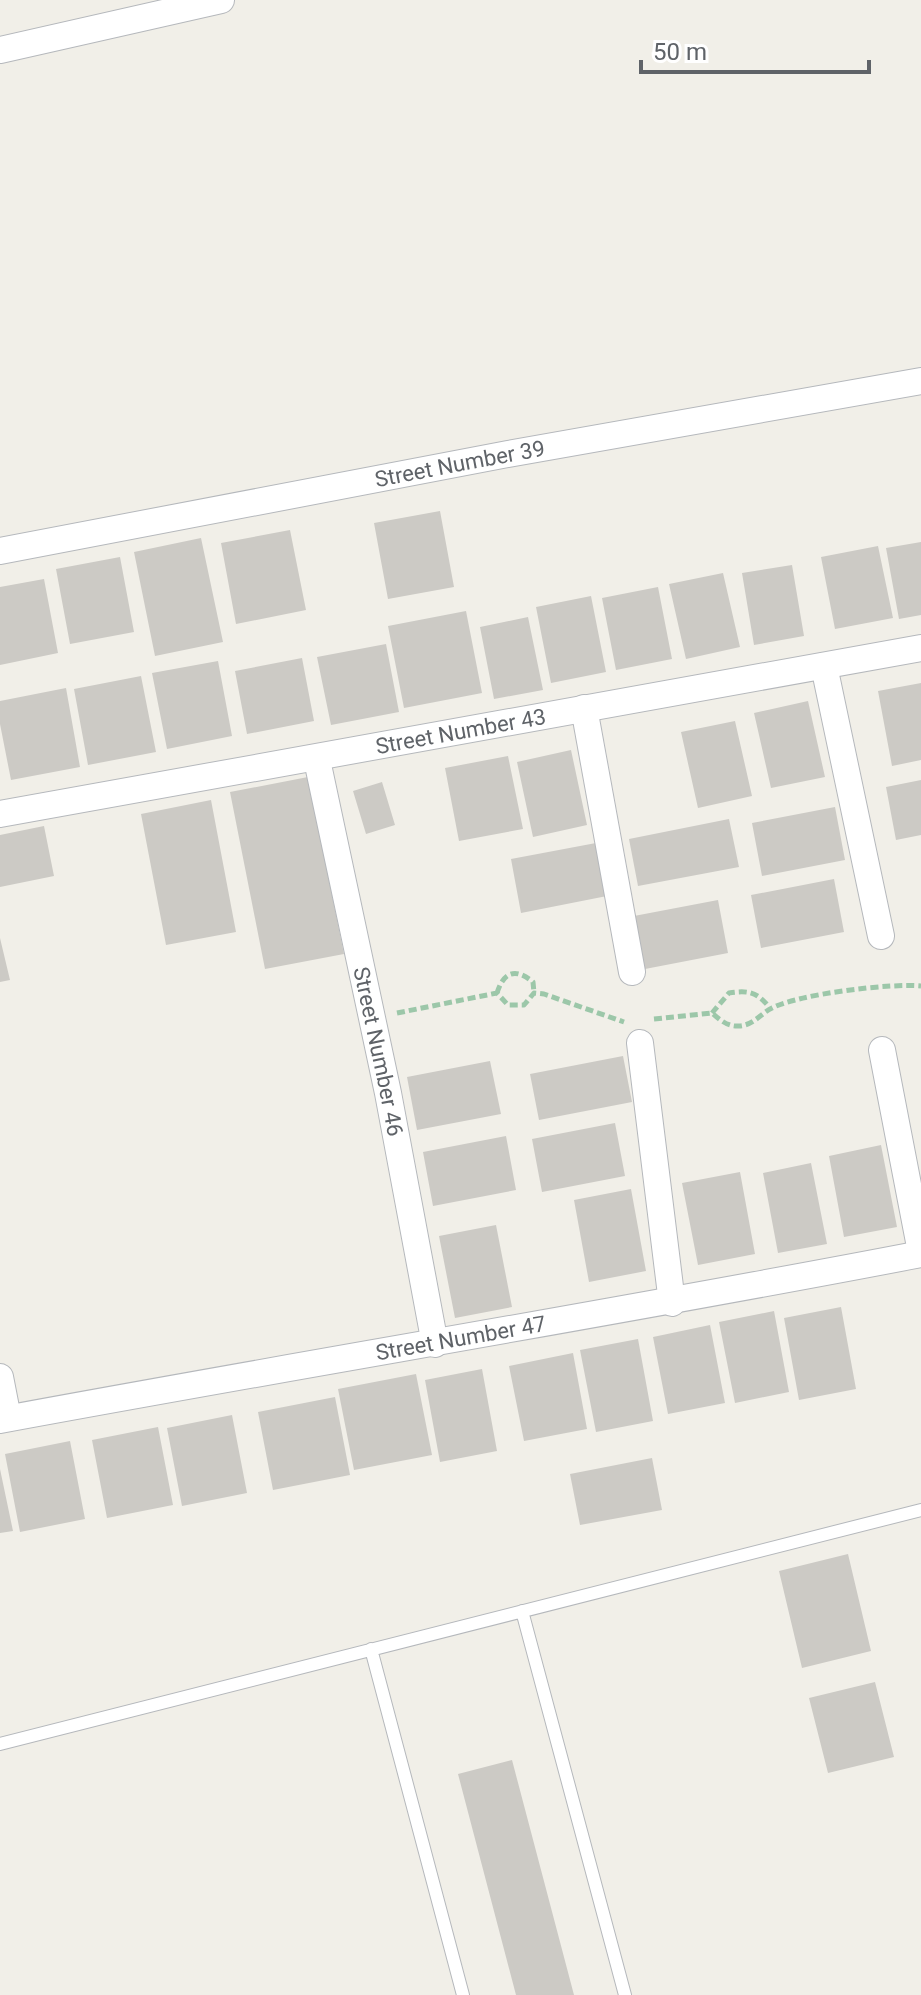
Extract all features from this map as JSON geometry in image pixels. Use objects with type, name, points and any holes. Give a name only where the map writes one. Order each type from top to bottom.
[{"type":"street","points":[[0,50],[221,0]]},
{"type":"street","name":"Street Number 39","points":[[0,551],[508,454],[921,381]]},
{"type":"street","name":"Street Number 43","points":[[0,814],[317,760],[584,708],[921,648]]},
{"type":"street","points":[[824,666],[881,936]]},
{"type":"street","points":[[584,708],[632,972]]},
{"type":"street","name":"Street Number 46","points":[[317,760],[372,1019],[435,1344]]},
{"type":"street","points":[[642,1028],[672,1303]]},
{"type":"street","points":[[882,1050],[921,1253]]},
{"type":"street","name":"Street Number 47","points":[[4,1419],[550,1321],[672,1303],[921,1253]]},
{"type":"street","points":[[0,1377],[4,1419]]},
{"type":"lane","points":[[0,1744],[921,1510]]},
{"type":"lane","points":[[522,1611],[625,1995]]},
{"type":"lane","points":[[371,1649],[463,1995]]},
{"type":"path","points":[[512,972],[522,973],[533,982],[534,993],[524,1005],[508,1005],[497,993],[501,979],[512,972]]},
{"type":"path","points":[[712,1013],[724,1023],[739,1026],[759,1020],[770,1008],[848,990],[921,986]]},
{"type":"path","points":[[534,993],[642,1028],[712,1013],[729,993],[749,991],[761,997],[770,1008]]},
{"type":"path","points":[[372,1019],[497,993]]},
{"type":"building","points":[[440,511],[454,587],[388,599],[374,523]]},
{"type":"building","points":[[290,530],[306,610],[236,624],[221,543]]},
{"type":"building","points":[[201,538],[223,642],[155,656],[134,552]]},
{"type":"building","points":[[921,542],[921,615],[899,619],[886,548]]},
{"type":"building","points":[[878,546],[893,618],[835,629],[821,557]]},
{"type":"building","points":[[120,557],[134,632],[70,644],[56,569]]},
{"type":"building","points":[[792,565],[804,636],[754,645],[742,573]]},
{"type":"building","points":[[723,573],[740,647],[686,659],[669,584]]},
{"type":"building","points":[[44,579],[58,653],[0,665],[0,587]]},
{"type":"building","points":[[658,587],[672,659],[616,670],[602,598]]},
{"type":"building","points":[[591,596],[606,672],[551,683],[536,607]]},
{"type":"building","points":[[466,611],[482,693],[404,708],[388,626]]},
{"type":"building","points":[[528,617],[543,690],[494,699],[480,627]]},
{"type":"building","points":[[386,644],[399,712],[331,725],[317,657]]},
{"type":"building","points":[[302,658],[314,721],[247,734],[235,671]]},
{"type":"building","points":[[218,661],[232,736],[167,749],[152,673]]},
{"type":"building","points":[[141,676],[156,752],[88,765],[74,689]]},
{"type":"building","points":[[921,683],[921,760],[892,766],[878,691]]},
{"type":"building","points":[[66,688],[80,767],[11,780],[0,724],[0,701]]},
{"type":"building","points":[[808,701],[825,777],[771,788],[754,713]]},
{"type":"building","points":[[735,721],[752,796],[698,808],[681,732]]},
{"type":"building","points":[[571,750],[587,825],[533,837],[517,762]]},
{"type":"building","points":[[508,756],[523,829],[459,841],[445,768]]},
{"type":"building","points":[[308,777],[344,954],[265,969],[230,792]]},
{"type":"building","points":[[921,780],[921,835],[896,840],[886,787]]},
{"type":"building","points":[[382,782],[395,825],[366,834],[353,791]]},
{"type":"building","points":[[211,800],[236,932],[166,945],[141,814]]},
{"type":"building","points":[[835,807],[845,860],[762,876],[752,823]]},
{"type":"building","points":[[729,819],[739,867],[638,886],[629,839]]},
{"type":"building","points":[[44,826],[54,876],[0,887],[0,835]]},
{"type":"building","points":[[596,843],[607,896],[521,913],[511,859]]},
{"type":"building","points":[[834,879],[844,932],[761,948],[751,895]]},
{"type":"building","points":[[718,900],[728,953],[645,969],[634,916]]},
{"type":"building","points":[[0,938],[10,980],[0,982]]},
{"type":"building","points":[[623,1056],[632,1102],[539,1120],[530,1074]]},
{"type":"building","points":[[490,1061],[501,1114],[417,1130],[407,1077]]},
{"type":"building","points":[[615,1123],[625,1176],[542,1192],[532,1139]]},
{"type":"building","points":[[506,1136],[516,1190],[433,1206],[423,1152]]},
{"type":"building","points":[[881,1145],[897,1227],[844,1237],[829,1156]]},
{"type":"building","points":[[811,1163],[827,1244],[778,1253],[763,1173]]},
{"type":"building","points":[[740,1172],[755,1254],[698,1265],[682,1183]]},
{"type":"building","points":[[631,1189],[646,1271],[589,1282],[574,1200]]},
{"type":"building","points":[[496,1225],[512,1307],[455,1318],[439,1236]]},
{"type":"building","points":[[841,1307],[856,1389],[799,1400],[784,1318]]},
{"type":"building","points":[[774,1311],[789,1392],[735,1403],[719,1322]]},
{"type":"building","points":[[710,1325],[725,1403],[668,1414],[653,1337]]},
{"type":"building","points":[[638,1339],[653,1421],[596,1432],[580,1350]]},
{"type":"building","points":[[573,1353],[587,1429],[524,1441],[509,1366]]},
{"type":"building","points":[[482,1369],[497,1451],[440,1462],[425,1380]]},
{"type":"building","points":[[416,1374],[432,1455],[354,1470],[338,1389]]},
{"type":"building","points":[[335,1397],[350,1475],[273,1490],[258,1412]]},
{"type":"building","points":[[232,1415],[247,1493],[182,1506],[167,1428]]},
{"type":"building","points":[[158,1427],[173,1505],[107,1518],[92,1440]]},
{"type":"building","points":[[70,1441],[85,1519],[20,1532],[5,1454]]},
{"type":"building","points":[[652,1458],[662,1510],[580,1525],[570,1474]]},
{"type":"building","points":[[0,1469],[13,1531],[0,1533]]},
{"type":"building","points":[[848,1554],[871,1651],[802,1668],[779,1571]]},
{"type":"building","points":[[875,1682],[894,1757],[828,1773],[809,1698]]},
{"type":"building","points":[[512,1760],[574,1995],[516,1995],[458,1774]]}]
